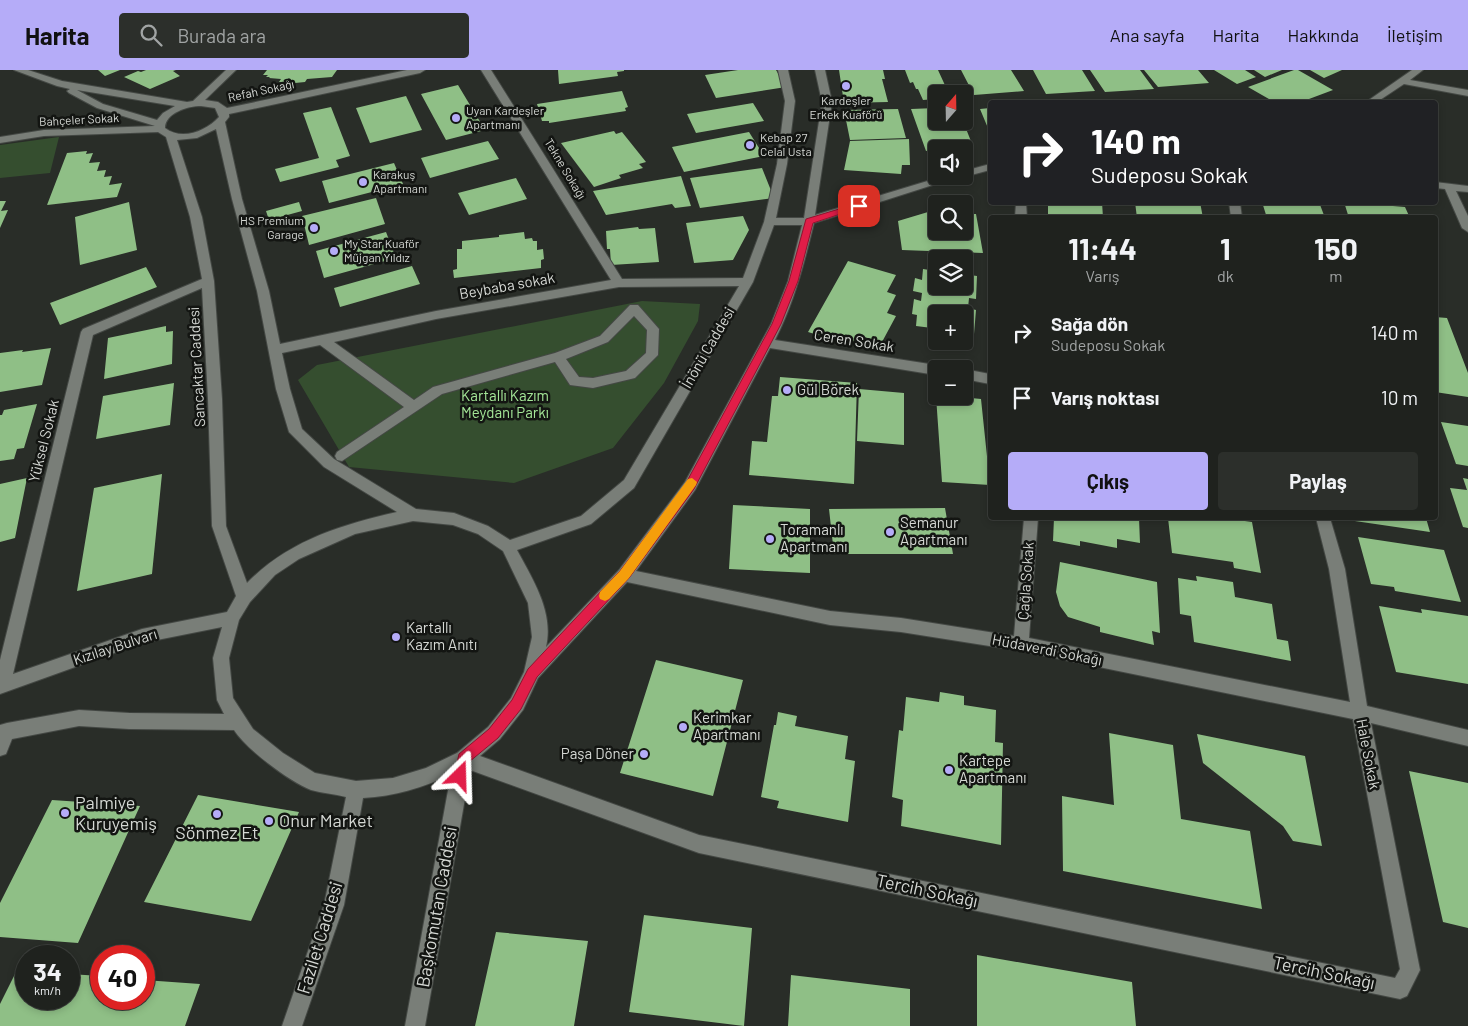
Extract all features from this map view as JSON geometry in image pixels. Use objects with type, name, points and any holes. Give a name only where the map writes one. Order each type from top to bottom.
[{"type":"street","points":[[19,70],[60,84],[100,106],[164,130],[168,113],[191,104],[231,70]]},
{"type":"street","name":"Refah Sokağı","points":[[164,130],[191,136],[202,133],[222,118],[420,70]]},
{"type":"street","name":"Tekne Sokağı","points":[[486,70],[619,283]]},
{"type":"street","name":"İnönü Caddesi","points":[[508,547],[586,520],[629,484],[747,282],[770,222],[782,164],[790,101],[783,70]]},
{"type":"street","points":[[532,673],[624,574],[690,486],[777,324],[794,281],[809,221],[827,102],[820,70]]},
{"type":"street","points":[[1374,100],[1418,70]]},
{"type":"street","points":[[1402,81],[1468,94]]},
{"type":"street","points":[[60,84],[191,104],[214,104],[221,107],[237,199],[263,291],[283,389],[296,432],[329,463],[413,515]]},
{"type":"street","name":"Bahçeler Sokak","points":[[0,140],[44,133],[164,130]]},
{"type":"street","name":"Sancaktar Caddesi","points":[[164,130],[196,217],[208,281],[215,399],[219,526],[244,597]]},
{"type":"street","points":[[973,171],[988,167]]},
{"type":"street","points":[[770,222],[809,221],[928,185]]},
{"type":"street","points":[[1438,185],[1468,189]]},
{"type":"street","points":[[1449,187],[1468,228]]},
{"type":"street","name":"Yüksel Sokak","points":[[1,686],[87,332],[208,281]]},
{"type":"street","name":"Beybaba sokak","points":[[275,350],[436,315],[619,283],[747,282]]},
{"type":"street","points":[[342,456],[438,390],[558,357],[604,339],[634,308],[653,329],[652,355],[630,375],[593,383],[575,382],[558,357]]},
{"type":"street","points":[[322,340],[414,407]]},
{"type":"street","name":"Ceren Sokak","points":[[766,343],[928,369]]},
{"type":"street","points":[[973,375],[988,378]]},
{"type":"street","points":[[413,515],[454,519],[483,530],[508,547],[536,603],[540,637],[532,673],[517,704],[494,734],[463,759],[429,776],[393,787],[356,790],[312,781],[277,759],[247,735],[225,700],[221,658],[232,618],[244,597],[270,570],[294,554],[353,528],[413,515]]},
{"type":"street","name":"Çağla Sokak","points":[[1021,644],[1030,520]]},
{"type":"street","name":"Hale Sokak","points":[[1324,520],[1337,569],[1360,713],[1410,970],[1400,989]]},
{"type":"street","name":"Hüdaverdi Sokağı","points":[[624,574],[713,595],[830,618],[901,625],[1021,644],[1360,713],[1468,738]]},
{"type":"street","name":"Kızılay Bulvarı","points":[[1,686],[142,636],[232,618]]},
{"type":"street","points":[[0,748],[4,732],[79,718],[129,721],[239,722]]},
{"type":"street","name":"Tercih Sokağı","points":[[463,759],[699,844],[1400,989]]},
{"type":"street","name":"Başkomutan Caddesi","points":[[415,1026],[463,759]]},
{"type":"street","name":"Fazilet Caddesi","points":[[292,1026],[334,905],[356,790]]},
{"type":"green space","points":[[59,137],[50,173],[0,178],[0,145]]},
{"type":"green space","name":"Kartallı Kazım Meydanı Parkı","points":[[642,301],[700,304],[698,321],[664,383],[613,448],[514,483],[349,467],[298,380],[317,365]]},
{"type":"building","points":[[98,70],[120,70],[105,76]]},
{"type":"building","points":[[146,70],[176,70],[173,71],[180,76],[150,89],[124,77]]},
{"type":"building","points":[[267,70],[337,70],[332,77],[307,79],[305,82],[295,83],[279,82],[281,79],[266,77],[268,75],[263,75]]},
{"type":"building","points":[[558,70],[624,71],[617,72],[618,76],[559,84]]},
{"type":"building","points":[[738,70],[776,70],[786,87],[716,98],[705,75]]},
{"type":"building","points":[[839,70],[883,70],[885,79],[882,79],[888,102],[844,103]]},
{"type":"building","points":[[905,70],[938,70],[945,85],[928,85],[928,100],[923,100],[913,82],[910,83]]},
{"type":"building","points":[[961,70],[1011,70],[1024,91],[974,95],[973,85],[969,85]]},
{"type":"building","points":[[1033,70],[1082,70],[1095,91],[1046,94]]},
{"type":"building","points":[[1090,70],[1140,70],[1154,89],[1105,92]]},
{"type":"building","points":[[1144,70],[1198,70],[1209,83],[1158,87]]},
{"type":"building","points":[[1214,70],[1245,70],[1256,77],[1237,84]]},
{"type":"building","points":[[1254,70],[1282,70],[1265,77]]},
{"type":"building","points":[[1298,70],[1333,90],[1306,100],[1271,100],[1248,87]]},
{"type":"building","points":[[1310,70],[1342,70],[1324,78]]},
{"type":"building","name":"Uyan Kardeşler Apartmanı","points":[[458,85],[485,130],[446,140],[421,94]]},
{"type":"building","points":[[622,91],[628,107],[625,108],[626,111],[549,123],[549,121],[542,121],[537,104]]},
{"type":"building","points":[[406,96],[422,130],[370,143],[356,108]]},
{"type":"building","points":[[753,103],[764,121],[696,133],[687,114]]},
{"type":"building","points":[[331,107],[350,156],[336,160],[339,167],[280,182],[275,169],[319,158],[303,113]]},
{"type":"building","points":[[928,108],[928,130],[967,130],[970,140],[928,140],[928,151],[926,151],[911,109]]},
{"type":"building","points":[[988,108],[988,128],[980,109]]},
{"type":"building","points":[[898,109],[906,138],[850,140],[844,110]]},
{"type":"building","points":[[614,131],[616,134],[622,132],[646,162],[639,164],[643,168],[619,175],[621,178],[594,187],[561,143]]},
{"type":"building","points":[[749,132],[764,156],[684,172],[672,147]]},
{"type":"building","points":[[909,139],[910,165],[902,165],[901,174],[844,170],[850,141]]},
{"type":"building","points":[[488,141],[499,159],[430,178],[421,158]]},
{"type":"building","points":[[87,151],[86,154],[93,153],[89,163],[100,162],[97,171],[106,170],[104,177],[112,176],[109,185],[122,183],[117,197],[47,205],[67,153]]},
{"type":"building","name":"Karakuş Apartmanı","points":[[394,163],[403,184],[329,203],[322,181]]},
{"type":"building","points":[[762,168],[774,198],[700,208],[690,178]]},
{"type":"building","points":[[681,176],[691,206],[675,208],[672,204],[606,215],[593,191]]},
{"type":"building","points":[[516,178],[527,199],[469,215],[458,193]]},
{"type":"building","points":[[376,198],[385,224],[309,245],[302,216]]},
{"type":"building","points":[[0,201],[6,201],[1,211],[8,210],[0,228]]},
{"type":"building","points":[[129,202],[137,250],[80,265],[75,217]]},
{"type":"building","points":[[299,202],[302,211],[269,220],[266,211]]},
{"type":"building","points":[[1048,205],[1102,205],[1103,215],[1048,215]]},
{"type":"building","points":[[1135,205],[1201,205],[1202,215],[1137,215]]},
{"type":"building","points":[[1263,205],[1320,205],[1324,215],[1266,215]]},
{"type":"building","points":[[1345,205],[1405,207],[1409,215],[1348,215]]},
{"type":"building","points":[[928,212],[928,240],[973,240],[973,214],[976,214],[983,253],[973,253],[973,250],[902,250],[898,221]]},
{"type":"building","points":[[743,216],[749,230],[733,260],[694,263],[686,223]]},
{"type":"building","points":[[638,227],[639,229],[655,228],[659,262],[611,265],[610,249],[607,249],[606,231]]},
{"type":"building","points":[[386,232],[396,258],[324,278],[316,251]]},
{"type":"building","points":[[524,232],[525,239],[532,238],[533,241],[537,241],[537,250],[543,249],[544,259],[541,260],[541,268],[454,278],[453,270],[457,269],[457,249],[462,249],[462,241]]},
{"type":"building","points":[[848,261],[896,275],[887,292],[896,295],[887,313],[896,316],[882,342],[857,335],[851,345],[808,332]]},
{"type":"building","points":[[412,266],[420,284],[340,307],[334,288]]},
{"type":"building","points":[[146,267],[157,287],[60,325],[50,303]]},
{"type":"building","points":[[923,269],[928,270],[928,295],[973,295],[973,275],[977,276],[976,299],[969,298],[968,305],[928,305],[928,328],[916,326],[917,315],[912,314],[914,299],[921,301],[922,293],[913,291],[915,278],[922,280]]},
{"type":"building","points":[[973,309],[976,310],[973,334]]},
{"type":"building","points":[[1438,317],[1447,318],[1468,373],[1468,397],[1438,392]]},
{"type":"building","points":[[166,326],[166,332],[173,331],[172,364],[104,379],[108,338]]},
{"type":"building","points":[[51,348],[42,385],[0,392],[0,353]]},
{"type":"building","points":[[780,377],[857,383],[854,484],[749,475],[752,441],[767,442],[772,396],[778,396]]},
{"type":"building","points":[[174,383],[170,425],[96,439],[103,396]]},
{"type":"building","points":[[859,389],[904,393],[904,445],[857,441]]},
{"type":"building","points":[[973,398],[981,399],[988,466],[988,485],[942,482],[937,405],[973,405]]},
{"type":"building","points":[[37,404],[24,448],[17,449],[14,459],[0,461],[0,415],[2,415],[4,410]]},
{"type":"building","points":[[1441,422],[1468,426],[1468,466],[1456,464]]},
{"type":"building","points":[[162,474],[152,574],[77,591],[94,488]]},
{"type":"building","points":[[27,478],[15,538],[0,542],[0,484]]},
{"type":"building","points":[[1463,478],[1468,479],[1468,528],[1463,527],[1450,488],[1467,490]]},
{"type":"building","name":"Toramanlı Apartmanı","points":[[733,505],[810,509],[810,573],[729,569]]},
{"type":"building","name":"Semanur Apartmanı","points":[[945,508],[953,554],[834,554],[829,509]]},
{"type":"building","points":[[1054,520],[1139,520],[1140,543],[1117,539],[1117,548],[1080,541],[1080,546],[1053,541]]},
{"type":"building","points":[[1168,520],[1238,520],[1252,522],[1261,573],[1234,568],[1233,562],[1172,553]]},
{"type":"building","points":[[1348,520],[1427,520],[1430,532]]},
{"type":"building","points":[[1358,537],[1444,550],[1461,602],[1395,591],[1394,587],[1371,584]]},
{"type":"building","points":[[1060,562],[1157,582],[1160,633],[1152,631],[1154,645],[1100,632],[1100,627],[1068,617],[1060,606],[1056,592]]},
{"type":"building","points":[[1196,576],[1233,582],[1235,597],[1272,604],[1277,639],[1288,641],[1291,661],[1194,642],[1191,616],[1180,614],[1178,578],[1197,581]]},
{"type":"building","points":[[1379,606],[1422,613],[1421,609],[1468,616],[1468,684],[1396,672]]},
{"type":"building","name":"Kerimkar Apartmanı","points":[[656,660],[743,680],[713,796],[620,773]]},
{"type":"building","name":"Kartepe Apartmanı","points":[[940,692],[964,696],[964,705],[996,710],[995,742],[1003,743],[1001,845],[901,826],[903,800],[892,797],[899,730],[903,731],[906,697],[939,702]]},
{"type":"building","points":[[778,712],[797,716],[795,726],[848,736],[845,759],[855,761],[848,822],[777,808],[779,801],[761,797]]},
{"type":"building","points":[[1109,733],[1173,745],[1181,819],[1250,831],[1262,909],[1063,871],[1062,796],[1114,805]]},
{"type":"building","points":[[1197,734],[1305,756],[1322,846],[1293,841],[1283,826],[1203,763]]},
{"type":"building","points":[[1409,771],[1468,783],[1468,928],[1443,922]]},
{"type":"building","points":[[198,795],[299,812],[251,921],[144,902]]},
{"type":"building","points":[[52,800],[140,806],[78,943],[0,937],[0,903]]},
{"type":"building","points":[[644,915],[752,928],[744,1026],[629,1012]]},
{"type":"building","points":[[496,932],[588,941],[574,1026],[475,1026]]},
{"type":"building","points":[[977,955],[1132,982],[1136,1026],[977,1026]]},
{"type":"building","points":[[15,974],[15,1010],[80,1010],[80,975],[90,975],[90,1010],[155,1010],[155,981],[200,984],[185,1026],[0,1026],[0,1004]]},
{"type":"building","points":[[791,975],[910,989],[910,1026],[788,1026]]},
{"type":"slow traffic","points":[[605,596],[624,574],[692,482]]},
{"type":"place","name":"Kardeşler Erkek Kuaförü","points":[[846,86]]},
{"type":"place","name":"Uyan Kardeşler Apartmanı","points":[[456,118]]},
{"type":"place","name":"Kebap 27 Celal Usta","points":[[750,145]]},
{"type":"place","name":"Karakuş Apartmanı","points":[[363,182]]},
{"type":"place","name":"HS Premium Garage","points":[[314,228]]},
{"type":"place","name":"My Star Kuaför Müjgan Yıldız","points":[[334,251]]},
{"type":"place","name":"Gül Börek","points":[[787,390]]},
{"type":"place","name":"Semanur Apartmanı","points":[[890,532]]},
{"type":"place","name":"Toramanlı Apartmanı","points":[[770,539]]},
{"type":"place","name":"Kartallı Kazım Anıtı","points":[[396,637]]},
{"type":"place","name":"Kerimkar Apartmanı","points":[[683,727]]},
{"type":"place","name":"Paşa Döner","points":[[644,754]]},
{"type":"place","name":"Kartepe Apartmanı","points":[[949,770]]},
{"type":"place","name":"Palmiye Kuruyemiş","points":[[65,813]]},
{"type":"place","name":"Sönmez Et","points":[[217,814]]},
{"type":"place","name":"Onur Market","points":[[269,821]]},
{"type":"route","points":[[460,776],[463,759],[494,734],[517,704],[532,673],[624,574],[690,486],[777,324],[794,281],[809,221],[859,206]]}]
